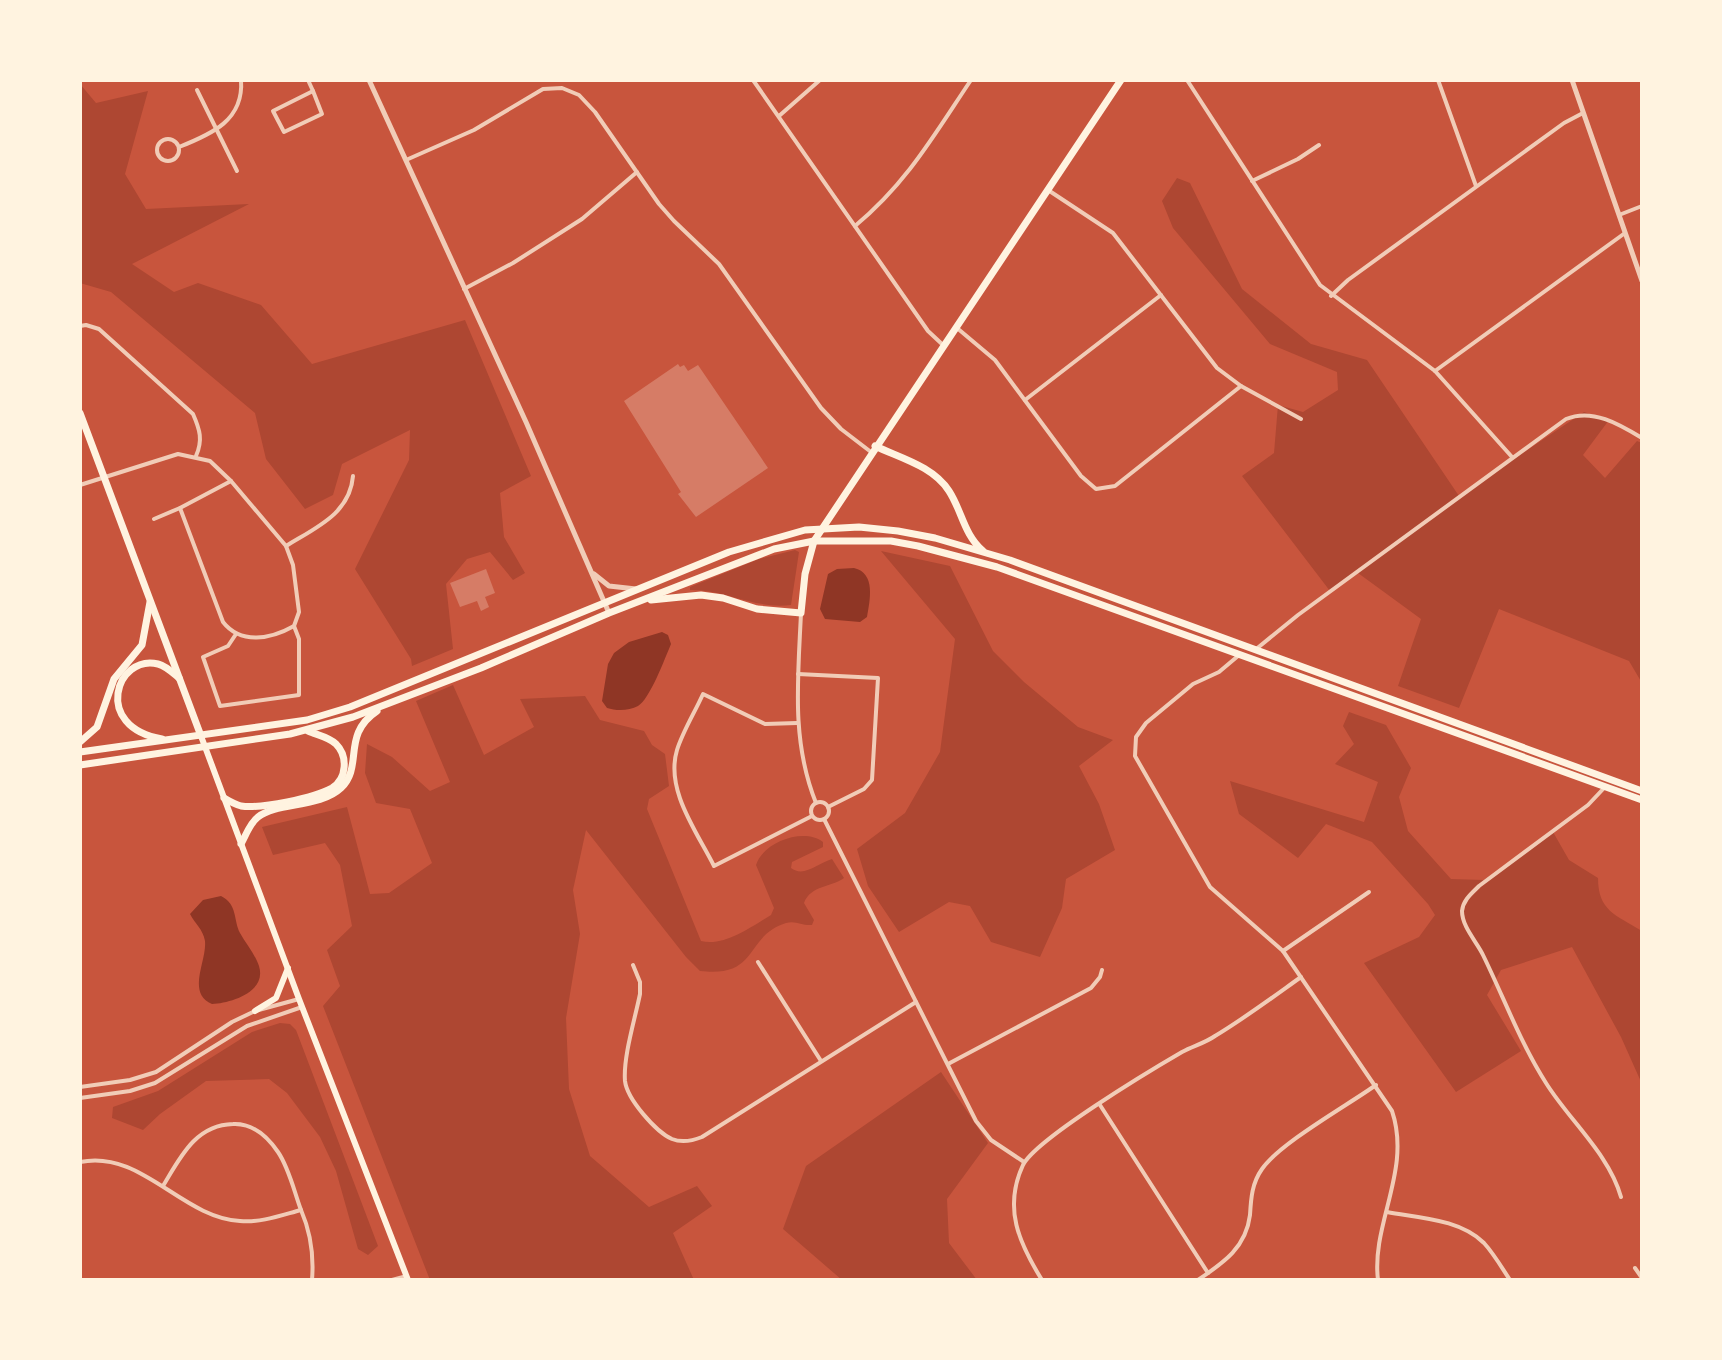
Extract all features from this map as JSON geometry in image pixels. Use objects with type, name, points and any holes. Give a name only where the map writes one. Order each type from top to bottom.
[{"type":"main road","points":[[633,604],[701,595],[766,610],[801,613],[805,574],[821,527],[1121,80]]},
{"type":"main road","points":[[80,413],[302,1007],[408,1278]]},
{"type":"main road","points":[[873,449],[926,469],[940,480],[950,492],[970,537],[988,555]]},
{"type":"main road","points":[[80,752],[307,720],[350,707],[744,547],[821,527],[898,531],[935,538],[1010,560],[1642,791]]},
{"type":"main road","points":[[80,765],[306,730],[387,705],[755,555],[814,541],[891,541],[997,567],[1642,800]]},
{"type":"main road","points":[[80,742],[97,727],[114,679],[142,645],[150,602]]},
{"type":"main road","points":[[176,739],[158,738],[129,725],[119,713],[117,696],[126,677],[143,665],[161,665],[179,678]]},
{"type":"main road","points":[[241,844],[253,823],[264,813],[318,800],[339,790],[351,770],[358,731],[370,715],[387,705]]},
{"type":"main road","points":[[224,798],[237,805],[253,806],[323,792],[337,784],[344,769],[340,750],[333,742],[306,730]]},
{"type":"main road","points":[[255,1011],[276,998],[288,968]]},
{"type":"street","points":[[179,147],[215,129],[234,115],[241,80]]},
{"type":"street","points":[[308,80],[313,91],[322,114],[284,132],[273,111],[313,91]]},
{"type":"street","points":[[369,80],[609,613]]},
{"type":"street","points":[[753,80],[928,331],[943,345]]},
{"type":"street","points":[[779,116],[820,80]]},
{"type":"street","points":[[855,226],[885,201],[906,177],[971,80]]},
{"type":"street","points":[[1187,80],[1313,277],[1331,296],[1435,371],[1512,457]]},
{"type":"street","points":[[1438,80],[1476,186]]},
{"type":"street","points":[[1572,80],[1642,281]]},
{"type":"street","points":[[406,160],[474,130],[543,89],[558,87],[572,91],[588,102],[674,221],[719,264],[821,408],[841,429],[873,449]]},
{"type":"street","points":[[197,90],[237,171]]},
{"type":"street","points":[[1331,296],[1348,280],[1476,186],[1564,123],[1583,113]]},
{"type":"street","points":[[169,139],[179,147],[178,156],[165,162],[156,148],[169,139]]},
{"type":"street","points":[[1252,181],[1319,145]]},
{"type":"street","points":[[464,289],[513,263],[582,219],[637,172]]},
{"type":"street","points":[[1046,189],[1113,233],[1211,361],[1241,386],[1301,419]]},
{"type":"street","points":[[1619,215],[1642,206]]},
{"type":"street","points":[[1435,371],[1625,233]]},
{"type":"street","points":[[1025,400],[1161,295]]},
{"type":"street","points":[[80,326],[99,329],[193,414],[202,443],[196,456]]},
{"type":"street","points":[[955,327],[990,354],[1087,483],[1104,490],[1115,486],[1241,386]]},
{"type":"street","points":[[1255,651],[1291,619],[1566,419],[1576,415],[1596,416],[1642,438]]},
{"type":"street","points":[[80,485],[178,454],[210,461],[286,546],[293,565],[299,612],[294,626],[281,634],[245,638],[223,622],[180,508]]},
{"type":"street","points":[[286,546],[335,516],[352,490],[353,476]]},
{"type":"street","points":[[154,519],[231,481]]},
{"type":"street","points":[[589,569],[609,586],[637,589]]},
{"type":"street","points":[[801,613],[797,723],[804,767],[816,803]]},
{"type":"street","points":[[236,634],[228,646],[203,657],[220,706],[299,695],[299,639],[294,626]]},
{"type":"street","points":[[1240,654],[1219,672],[1193,684],[1146,723],[1136,737],[1135,756],[1210,887],[1283,951],[1392,1111],[1399,1136],[1398,1156],[1378,1261],[1378,1280]]},
{"type":"street","points":[[798,674],[878,678],[872,780],[867,787],[828,807]]},
{"type":"street","points":[[797,723],[765,724],[703,694],[678,749],[676,782],[685,809],[714,866],[812,816]]},
{"type":"street","points":[[1605,787],[1588,805],[1479,886],[1466,900],[1462,911],[1466,925],[1540,1074],[1617,1182],[1621,1197]]},
{"type":"street","points":[[822,802],[828,807],[829,813],[824,819],[818,821],[812,816],[811,807],[816,803],[822,802]]},
{"type":"street","points":[[824,819],[984,1133],[999,1147],[1024,1162]]},
{"type":"street","points":[[1283,951],[1369,892]]},
{"type":"street","points":[[758,962],[821,1061]]},
{"type":"street","points":[[633,965],[640,982],[640,994],[626,1073],[627,1088],[635,1103],[659,1130],[669,1138],[688,1141],[702,1137],[916,1002]]},
{"type":"street","points":[[948,1064],[1091,988],[1102,970]]},
{"type":"street","points":[[1042,1280],[1021,1242],[1014,1220],[1014,1192],[1024,1162],[1046,1139],[1182,1052],[1216,1036],[1301,977]]},
{"type":"street","points":[[80,1087],[130,1080],[156,1072],[224,1026],[255,1011],[299,999]]},
{"type":"street","points":[[80,1098],[130,1091],[155,1083],[239,1031],[302,1007]]},
{"type":"street","points":[[1198,1280],[1233,1254],[1242,1240],[1248,1223],[1253,1187],[1268,1161],[1376,1085]]},
{"type":"street","points":[[1100,1105],[1208,1273]]},
{"type":"street","points":[[163,1186],[187,1148],[200,1134],[212,1127],[247,1124],[266,1137],[280,1154],[309,1227],[313,1248],[312,1280]]},
{"type":"street","points":[[80,1162],[114,1163],[135,1170],[211,1215],[240,1221],[301,1210]]},
{"type":"street","points":[[1387,1212],[1450,1224],[1470,1232],[1487,1247],[1510,1280]]},
{"type":"street","points":[[1635,1268],[1642,1278]]},
{"type":"street","points":[[392,1280],[408,1278]]},
{"type":"shaded area","points":[[80,84],[96,103],[148,91],[125,174],[146,209],[249,204],[132,264],[174,292],[198,283],[261,305],[312,364],[465,320],[531,476],[500,493],[504,537],[525,573],[513,580],[490,552],[467,559],[446,584],[453,649],[412,666],[411,659],[355,569],[409,460],[410,430],[342,464],[333,495],[305,509],[266,459],[255,413],[111,292],[80,283]]},
{"type":"shaded area","points":[[1177,178],[1190,183],[1242,289],[1311,344],[1367,360],[1459,496],[1584,412],[1609,420],[1583,455],[1605,478],[1637,441],[1642,443],[1642,683],[1629,661],[1499,609],[1459,708],[1398,686],[1421,619],[1358,573],[1330,591],[1242,476],[1274,453],[1278,405],[1303,412],[1338,390],[1337,372],[1270,344],[1173,228],[1162,201]]},
{"type":"shaded area","points":[[795,550],[799,552],[791,605],[766,605],[690,590],[690,587],[759,559]]},
{"type":"shaded area","points":[[881,551],[950,566],[993,651],[1024,682],[1078,727],[1113,740],[1079,766],[1099,804],[1115,850],[1066,879],[1062,908],[1040,957],[991,942],[970,906],[949,902],[899,932],[868,886],[857,849],[905,813],[940,752],[955,639]]},
{"type":"shaded area","points":[[854,568],[866,575],[869,581],[867,617],[860,622],[825,619],[820,609],[828,574],[837,569]]},
{"type":"shaded area","points":[[662,632],[668,635],[671,644],[643,702],[634,708],[622,710],[607,708],[602,701],[608,664],[614,653],[629,642]]},
{"type":"shaded area","points":[[453,685],[484,755],[534,727],[520,699],[585,696],[600,720],[644,731],[652,745],[665,754],[669,786],[649,799],[647,809],[701,941],[728,939],[771,915],[774,908],[756,865],[767,850],[785,839],[806,836],[823,842],[823,847],[792,862],[791,868],[806,871],[832,859],[844,878],[807,897],[804,903],[814,920],[812,925],[786,923],[763,937],[743,962],[733,968],[700,971],[586,830],[573,890],[580,934],[566,1018],[569,1089],[590,1156],[649,1207],[697,1186],[712,1206],[673,1233],[694,1280],[430,1280],[323,1006],[340,986],[327,950],[352,926],[340,865],[325,843],[273,855],[262,827],[347,807],[370,894],[389,893],[432,863],[410,809],[376,803],[365,773],[367,744],[392,757],[430,791],[450,782],[416,701]]},
{"type":"shaded area","points":[[1349,712],[1386,725],[1411,768],[1399,797],[1408,831],[1451,879],[1484,880],[1553,832],[1569,860],[1598,878],[1601,898],[1610,911],[1642,931],[1642,1084],[1621,1037],[1572,947],[1501,970],[1487,995],[1521,1051],[1456,1092],[1364,963],[1419,937],[1435,915],[1428,904],[1372,842],[1326,824],[1298,858],[1239,814],[1230,781],[1364,822],[1378,782],[1335,764],[1354,744],[1343,726]]},
{"type":"shaded area","points":[[221,896],[233,908],[240,933],[259,966],[260,975],[258,983],[246,994],[212,1004],[200,992],[205,941],[190,914],[203,900]]},
{"type":"shaded area","points":[[280,1023],[290,1024],[296,1030],[378,1246],[368,1255],[358,1249],[336,1171],[320,1137],[287,1093],[269,1079],[206,1081],[143,1130],[112,1118],[113,1107],[158,1091],[252,1032]]},
{"type":"shaded area","points":[[941,1072],[988,1143],[947,1199],[949,1243],[977,1280],[842,1280],[783,1229],[806,1166]]},
{"type":"building","points":[[678,364],[680,367],[684,365],[688,371],[698,365],[768,468],[696,517],[678,494],[681,492],[624,401]]},
{"type":"building","points":[[486,569],[495,593],[485,597],[489,607],[481,611],[477,601],[460,607],[450,583]]}]
